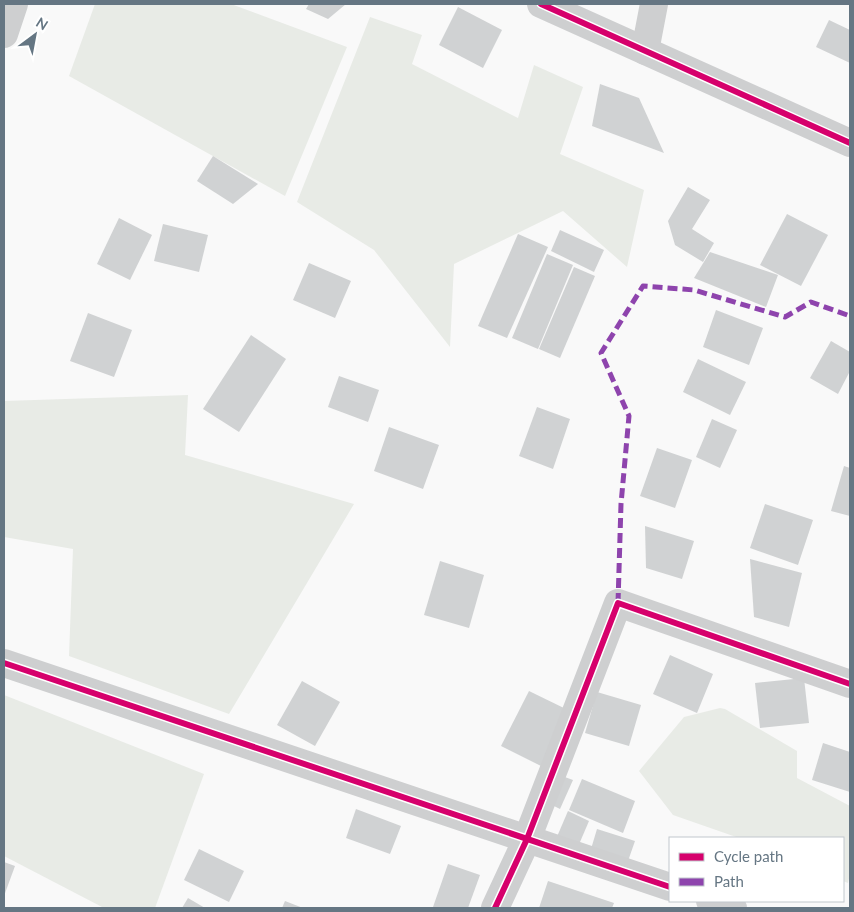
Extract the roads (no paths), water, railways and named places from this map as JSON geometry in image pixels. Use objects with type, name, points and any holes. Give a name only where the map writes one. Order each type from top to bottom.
[{"type":"street","points":[[4,34],[14,4]]},
{"type":"street","points":[[541,4],[850,143]]},
{"type":"street","points":[[645,51],[654,4]]},
{"type":"street","points":[[495,908],[527,839],[618,603],[850,684]]},
{"type":"street","points":[[4,663],[669,887]]},
{"type":"street","points":[[713,902],[733,908]]}]
